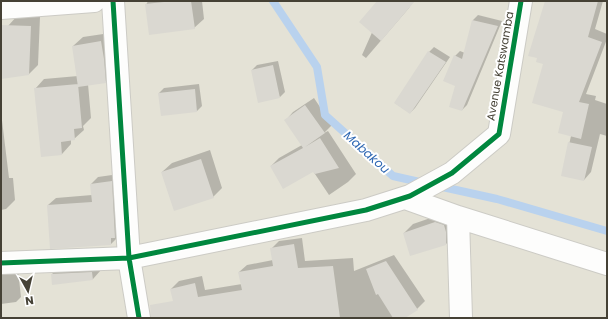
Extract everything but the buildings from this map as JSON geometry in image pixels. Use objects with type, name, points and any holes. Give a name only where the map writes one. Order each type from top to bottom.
[{"type":"street","points":[[1,8],[94,1]]},
{"type":"street","points":[[113,1],[129,258],[139,318]]},
{"type":"street","name":"Avenue Katswamba","points":[[408,197],[452,173],[499,134],[521,1]]},
{"type":"street","points":[[1,263],[129,258],[366,210],[408,197],[458,217],[607,264]]},
{"type":"street","points":[[458,217],[461,318]]},
{"type":"shaded area","points":[[1,1],[607,1],[607,318],[1,318]]},
{"type":"waterway","name":"Mabakou","points":[[273,1],[317,67],[325,115],[393,176],[424,183]]},
{"type":"waterway","name":"Mabakou","points":[[438,186],[497,199],[607,231]]},
{"type":"cycle path","points":[[113,1],[129,258],[139,318]]},
{"type":"cycle path","points":[[1,263],[129,258],[366,210],[410,196],[452,173],[499,134],[521,1]]}]
